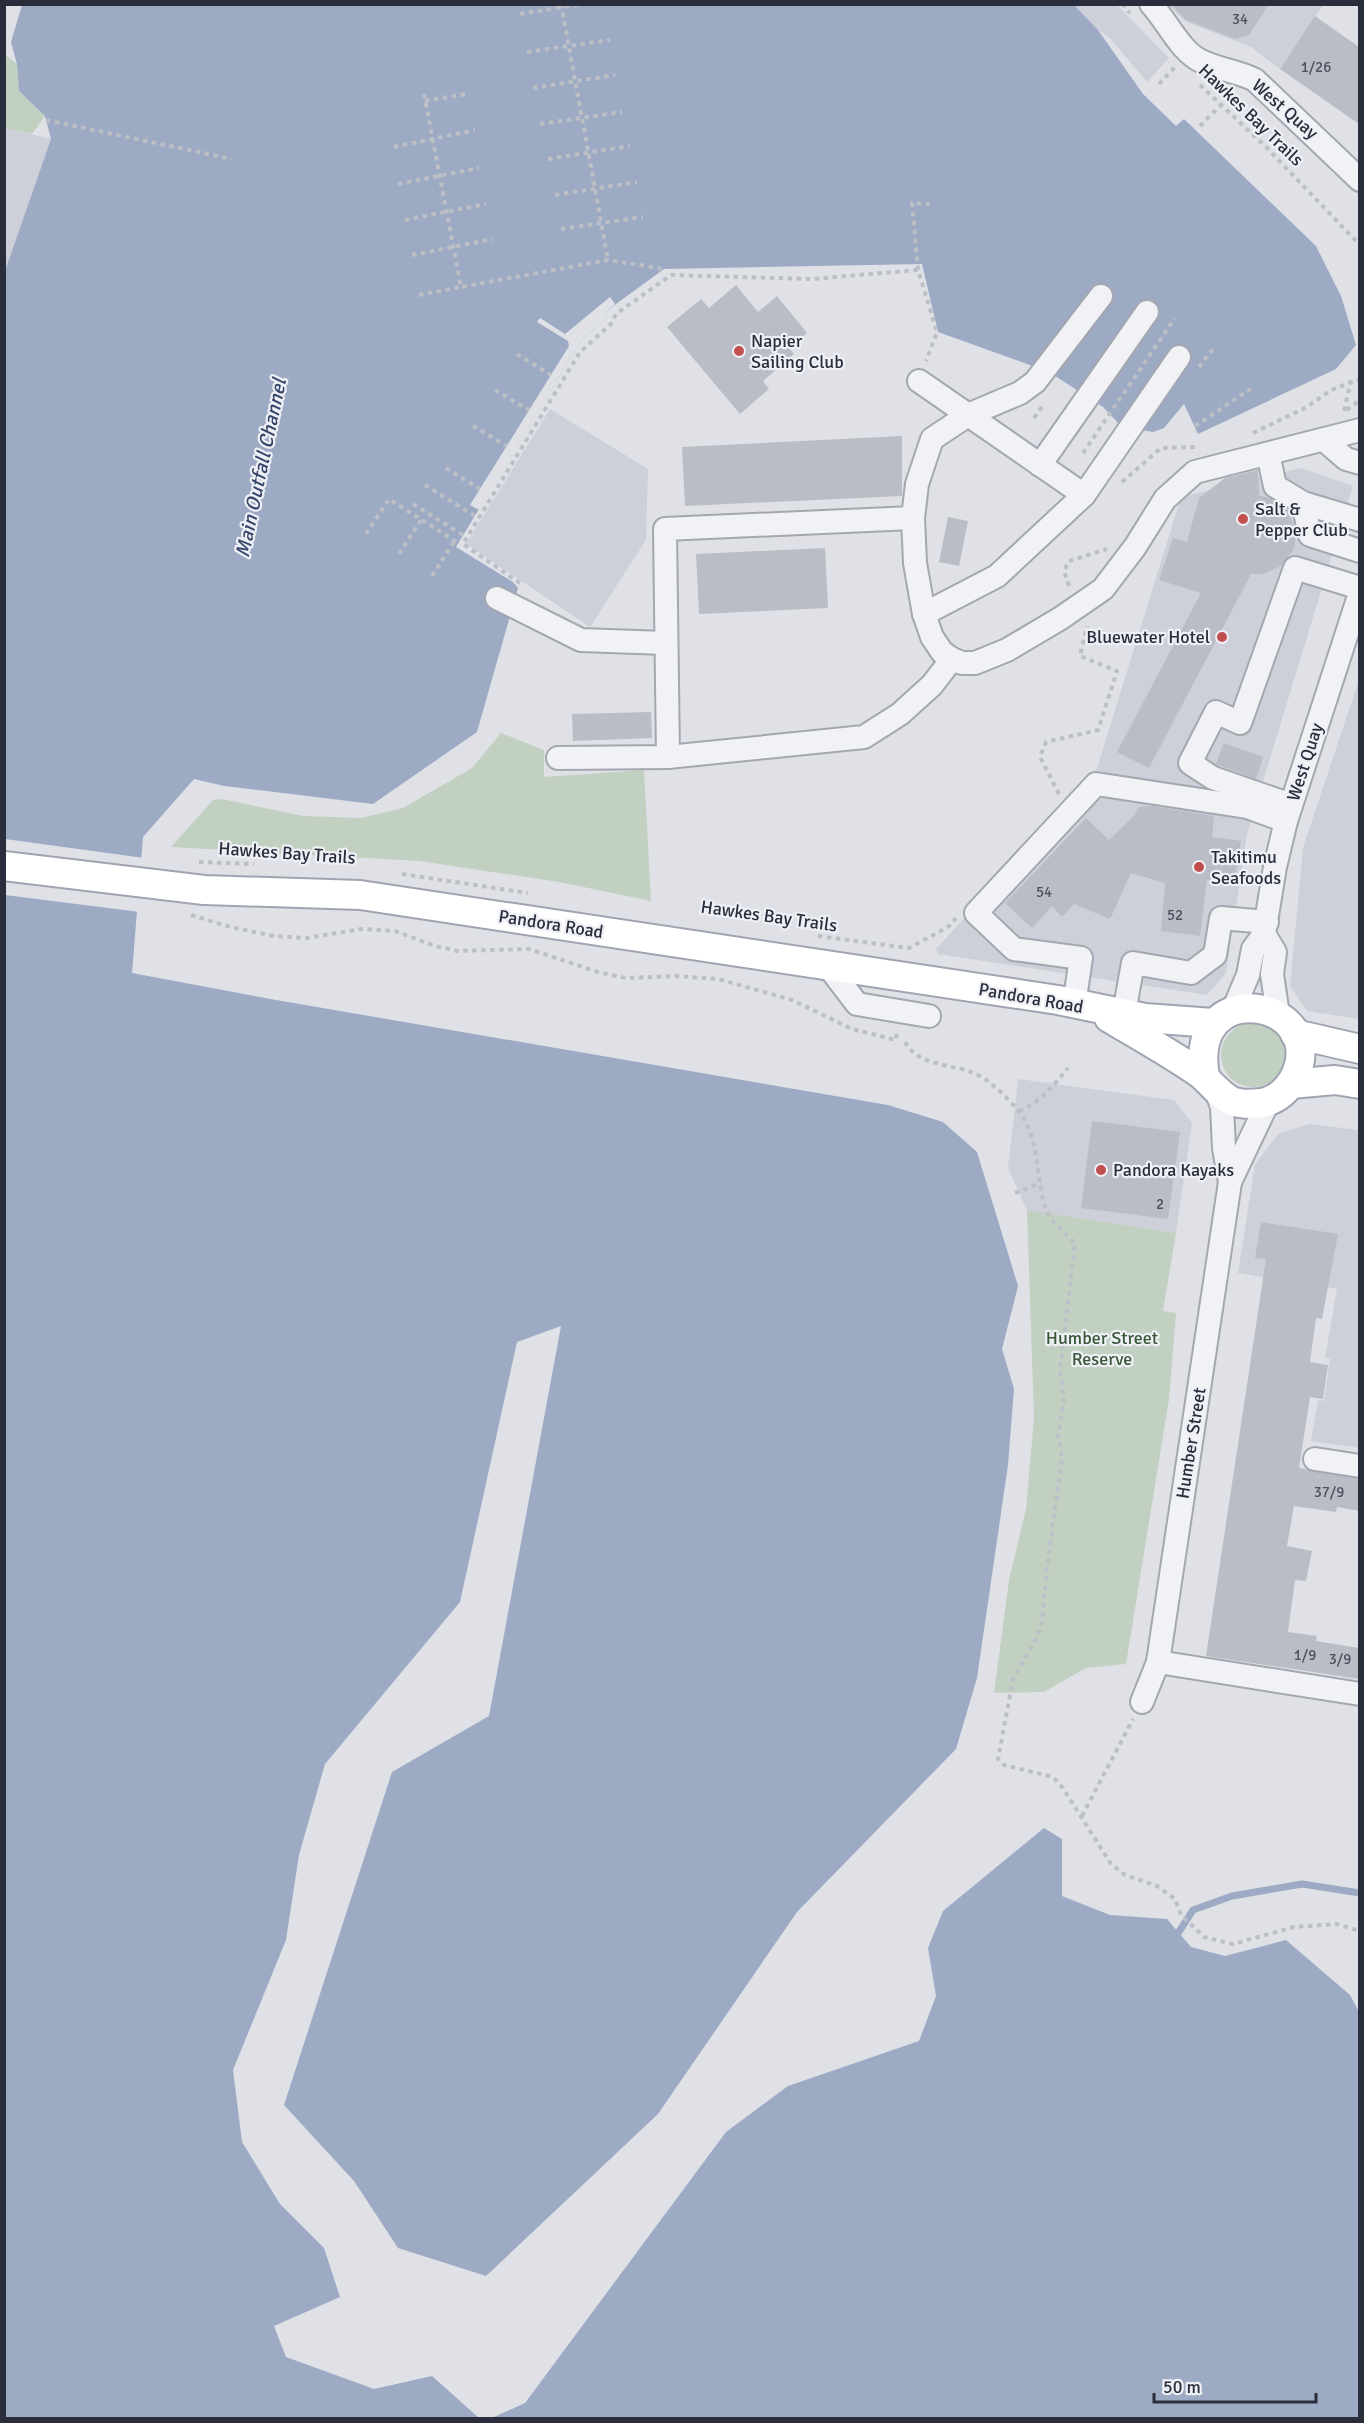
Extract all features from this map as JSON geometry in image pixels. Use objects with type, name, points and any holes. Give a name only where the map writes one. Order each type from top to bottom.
[{"type":"main road","name":"Pandora Road","points":[[4,866],[152,885],[244,892],[360,896],[828,966],[1169,1021],[1223,1017]]},
{"type":"main road","points":[[1084,1007],[1171,1053],[1231,1101],[1250,1105],[1268,1102],[1282,1094],[1291,1084],[1299,1066],[1300,1050],[1287,1024]]},
{"type":"main road","points":[[1210,1083],[1202,1060],[1204,1044],[1223,1017],[1248,1007],[1264,1008],[1287,1024],[1359,1049]]},
{"type":"main road","points":[[1291,1084],[1335,1080],[1359,1084]]},
{"type":"street","name":"West Quay","points":[[1145,13],[1201,61],[1238,71],[1255,81],[1359,180]]},
{"type":"street","points":[[1101,296],[1035,382],[1020,393],[968,415],[932,439],[917,484],[914,518],[915,562],[924,614],[932,637],[942,652],[952,659],[962,663],[975,663],[1007,650],[1062,618],[1103,589],[1135,547],[1166,499],[1181,482],[1196,472],[1359,430]]},
{"type":"street","points":[[1040,465],[1147,312]]},
{"type":"street","points":[[924,614],[998,576],[1084,495],[1179,357]]},
{"type":"street","points":[[919,381],[1084,495]]},
{"type":"street","points":[[1324,440],[1346,459],[1359,463]]},
{"type":"street","points":[[1268,454],[1275,486],[1303,503],[1359,520]]},
{"type":"street","points":[[1303,503],[1310,535],[1359,551]]},
{"type":"street","points":[[668,757],[665,529],[914,518]]},
{"type":"street","points":[[1288,813],[1213,778],[1190,763],[1216,712],[1240,723],[1294,568],[1359,588]]},
{"type":"street","name":"West Quay","points":[[1223,1017],[1248,975],[1253,949],[1266,928],[1275,867],[1288,813],[1359,593]]},
{"type":"street","points":[[497,598],[580,640],[665,643]]},
{"type":"street","points":[[558,758],[668,757],[864,737],[900,714],[932,685],[952,659]]},
{"type":"street","points":[[1084,1007],[1081,958],[1014,949],[976,913],[1096,784],[1288,813]]},
{"type":"street","points":[[1124,1013],[1133,963],[1191,973],[1215,955],[1221,918],[1266,928]]},
{"type":"street","name":"West Quay","points":[[1266,928],[1275,952],[1272,974],[1287,1024]]},
{"type":"street","points":[[828,966],[857,1004],[929,1016]]},
{"type":"street","name":"Humber Street","points":[[1210,1083],[1222,1107],[1224,1148],[1230,1182]]},
{"type":"street","name":"Humber Street","points":[[1142,1702],[1158,1662],[1230,1182],[1268,1102]]},
{"type":"street","points":[[1315,1459],[1359,1466]]},
{"type":"street","points":[[1158,1662],[1359,1694]]},
{"type":"path","points":[[520,14],[582,4]]},
{"type":"path","points":[[1122,4],[1145,13]]},
{"type":"path","points":[[561,6],[608,260]]},
{"type":"path","points":[[528,52],[610,40]]},
{"type":"path","points":[[1159,84],[1179,63]]},
{"type":"path","points":[[533,88],[615,75]]},
{"type":"path","name":"Hawkes Bay Trails","points":[[1195,80],[1266,147],[1359,245]]},
{"type":"path","points":[[424,94],[461,287]]},
{"type":"path","points":[[426,101],[467,94]]},
{"type":"path","points":[[1200,126],[1220,106]]},
{"type":"path","points":[[540,124],[622,112]]},
{"type":"path","points":[[46,120],[232,159]]},
{"type":"path","points":[[394,147],[475,130]]},
{"type":"path","points":[[548,159],[630,146]]},
{"type":"path","points":[[398,184],[479,168]]},
{"type":"path","points":[[555,195],[638,182]]},
{"type":"path","points":[[919,381],[936,333],[918,270],[912,203],[930,204]]},
{"type":"path","points":[[405,220],[486,204]]},
{"type":"path","points":[[561,229],[643,217]]},
{"type":"path","points":[[412,255],[494,239]]},
{"type":"path","points":[[419,295],[608,260],[664,269]]},
{"type":"path","points":[[521,583],[463,544],[579,352],[611,324],[616,314],[671,275],[812,279],[918,270]]},
{"type":"path","points":[[1083,453],[1175,318]]},
{"type":"path","points":[[517,354],[551,375]]},
{"type":"path","points":[[1351,380],[1344,412],[1359,400]]},
{"type":"path","points":[[1195,426],[1252,388]]},
{"type":"path","points":[[495,390],[529,410]]},
{"type":"path","points":[[473,426],[507,446]]},
{"type":"path","points":[[1117,486],[1161,448],[1204,447]]},
{"type":"path","points":[[446,468],[480,489]]},
{"type":"path","points":[[425,485],[475,516]]},
{"type":"path","points":[[366,534],[389,499],[457,542],[432,576]]},
{"type":"path","points":[[413,504],[463,536]]},
{"type":"path","points":[[399,554],[421,519]]},
{"type":"path","points":[[1061,797],[1040,757],[1046,742],[1098,730],[1117,671],[1080,656],[1089,616]]},
{"type":"path","name":"Hawkes Bay Trails","points":[[195,863],[262,865]]},
{"type":"path","points":[[393,873],[538,894]]},
{"type":"path","name":"Hawkes Bay Trails","points":[[806,935],[909,948],[948,927],[963,910]]},
{"type":"path","points":[[184,913],[230,927],[274,936],[306,938],[362,929],[395,931],[435,946],[458,951],[529,949],[598,972],[626,978],[676,976],[718,979],[792,1000],[852,1029],[896,1040],[898,1020]]},
{"type":"path","points":[[905,1042],[909,1050],[920,1057],[980,1076],[996,1087],[1019,1111],[1030,1138],[1044,1205],[1056,1225],[1075,1243],[1060,1370],[1064,1399],[1058,1436],[1062,1459],[1042,1621],[1037,1637],[1013,1680],[998,1759],[1004,1766],[1053,1777],[1082,1816],[1111,1864],[1125,1875],[1157,1886],[1175,1899],[1181,1915],[1204,1936],[1233,1944],[1294,1927],[1322,1924],[1336,1924],[1359,1931]]},
{"type":"path","points":[[1019,1111],[1046,1095],[1068,1068]]},
{"type":"path","points":[[1015,1193],[1041,1183]]},
{"type":"path","points":[[1082,1816],[1142,1702]]},
{"type":"shaded area","points":[[1074,5],[1117,5],[1169,58],[1147,82],[1109,37],[1098,30]]},
{"type":"shaded area","points":[[1169,5],[1323,5],[1280,69],[1251,47],[1184,21]]},
{"type":"shaded area","points":[[5,128],[51,139],[5,274]]},
{"type":"shaded area","points":[[550,409],[648,469],[646,540],[590,627],[466,544]]},
{"type":"shaded area","points":[[1301,468],[1353,486],[1247,834],[1226,973],[1207,995],[938,954],[936,949],[1094,778],[1181,497]]},
{"type":"shaded area","points":[[1359,680],[1359,1019],[1307,1011],[1290,986],[1303,848]]},
{"type":"shaded area","points":[[1018,1079],[1174,1100],[1192,1123],[1176,1233],[1027,1210],[1008,1168]]},
{"type":"shaded area","points":[[1309,1124],[1359,1130],[1359,1448],[1311,1441],[1318,1400],[1324,1401],[1330,1359],[1325,1358],[1337,1289],[1238,1273],[1255,1164],[1278,1134]]},
{"type":"green space","points":[[4,54],[17,64],[19,91],[45,116],[32,134],[5,128]]},
{"type":"green space","points":[[501,733],[544,750],[544,777],[644,770],[651,901],[559,882],[419,861],[171,847],[213,800],[222,799],[303,816],[361,818],[403,808],[472,768]]},
{"type":"green space","points":[[1253,1023],[1271,1029],[1279,1037],[1285,1055],[1279,1073],[1271,1081],[1253,1087],[1235,1081],[1227,1073],[1221,1055],[1227,1037],[1235,1029]]},
{"type":"green space","name":"Humber Street Reserve","points":[[1027,1210],[1176,1233],[1163,1311],[1176,1313],[1169,1399],[1126,1664],[1086,1668],[1044,1692],[994,1693],[1009,1580],[1026,1509],[1034,1418]]},
{"type":"water","name":"Main Outfall Channel","points":[[22,5],[1074,5],[1098,30],[1143,94],[1176,126],[1184,119],[1316,246],[1341,296],[1356,345],[1336,369],[1198,434],[1184,404],[1164,428],[1153,432],[1121,426],[1103,407],[1049,372],[938,332],[922,264],[664,269],[605,312],[608,317],[582,339],[456,547],[513,582],[518,588],[477,732],[373,804],[224,786],[194,779],[143,837],[132,973],[276,1000],[888,1105],[943,1122],[977,1152],[1018,1286],[1002,1349],[1014,1389],[1008,1465],[977,1678],[956,1749],[797,1912],[658,2114],[486,2276],[398,2248],[354,2181],[284,2105],[392,1772],[489,1716],[561,1326],[517,1342],[460,1602],[325,1764],[299,1855],[286,1940],[233,2070],[242,2142],[280,2204],[324,2248],[340,2297],[274,2326],[286,2357],[374,2389],[432,2376],[479,2418],[5,2418],[4,274],[51,139],[45,116],[19,91],[17,64],[11,42]]},
{"type":"water","points":[[1044,1828],[1062,1839],[1062,1896],[1110,1915],[1167,1919],[1191,1947],[1225,1956],[1286,1940],[1350,1995],[1359,2012],[1359,2418],[492,2418],[525,2403],[726,2132],[788,2086],[919,2041],[936,1996],[928,1948],[943,1911]]},
{"type":"pier","points":[[610,297],[615,304],[605,312],[608,317],[582,339],[479,510],[470,505],[569,346],[568,341],[537,322],[540,318],[565,334]]},
{"type":"pier","points":[[5,839],[144,858],[140,912],[5,895]]},
{"type":"building","points":[[1171,4],[1269,4],[1249,35],[1235,39],[1186,20]]},
{"type":"building","points":[[1315,16],[1359,47],[1359,124],[1280,69]]},
{"type":"building","name":"Napier Sailing Club","points":[[736,285],[758,312],[777,296],[807,333],[789,348],[794,354],[763,381],[769,389],[740,414],[667,327],[701,299],[709,308]]},
{"type":"building","points":[[902,436],[902,496],[685,506],[682,447]]},
{"type":"building","points":[[1258,470],[1259,496],[1267,497],[1288,510],[1296,533],[1294,549],[1281,566],[1263,574],[1251,574],[1149,768],[1117,752],[1201,593],[1159,580],[1173,538],[1187,542],[1199,498],[1225,478]]},
{"type":"building","points":[[948,517],[968,521],[959,566],[939,562]]},
{"type":"building","points":[[825,548],[828,608],[699,614],[696,554]]},
{"type":"building","points":[[651,712],[652,738],[573,741],[572,714]]},
{"type":"building","points":[[1224,743],[1263,757],[1256,779],[1216,764]]},
{"type":"building","points":[[1152,806],[1214,816],[1212,837],[1241,841],[1234,883],[1207,880],[1200,936],[1161,931],[1165,883],[1131,873],[1110,919],[1074,904],[1062,917],[1052,906],[1032,928],[1005,903],[1086,818],[1109,840],[1135,815],[1138,807]]},
{"type":"building","points":[[1092,1121],[1180,1132],[1168,1219],[1081,1208]]},
{"type":"building","points":[[1261,1222],[1338,1234],[1322,1319],[1316,1318],[1310,1362],[1328,1365],[1323,1399],[1310,1397],[1299,1468],[1359,1479],[1359,1511],[1337,1507],[1336,1512],[1294,1506],[1287,1546],[1312,1551],[1306,1581],[1295,1580],[1288,1632],[1317,1636],[1316,1641],[1359,1648],[1359,1679],[1206,1656],[1266,1259],[1255,1258]]},
{"type":"waterway","points":[[1175,1938],[1193,1910],[1232,1896],[1302,1884],[1360,1893]]},
{"type":"place","name":"Napier Sailing Club","points":[[739,351]]},
{"type":"place","name":"Salt & Pepper Club","points":[[1243,519]]},
{"type":"place","name":"Bluewater Hotel","points":[[1222,637]]},
{"type":"place","name":"Takitimu Seafoods","points":[[1199,867]]},
{"type":"place","name":"Pandora Kayaks","points":[[1101,1170]]}]
